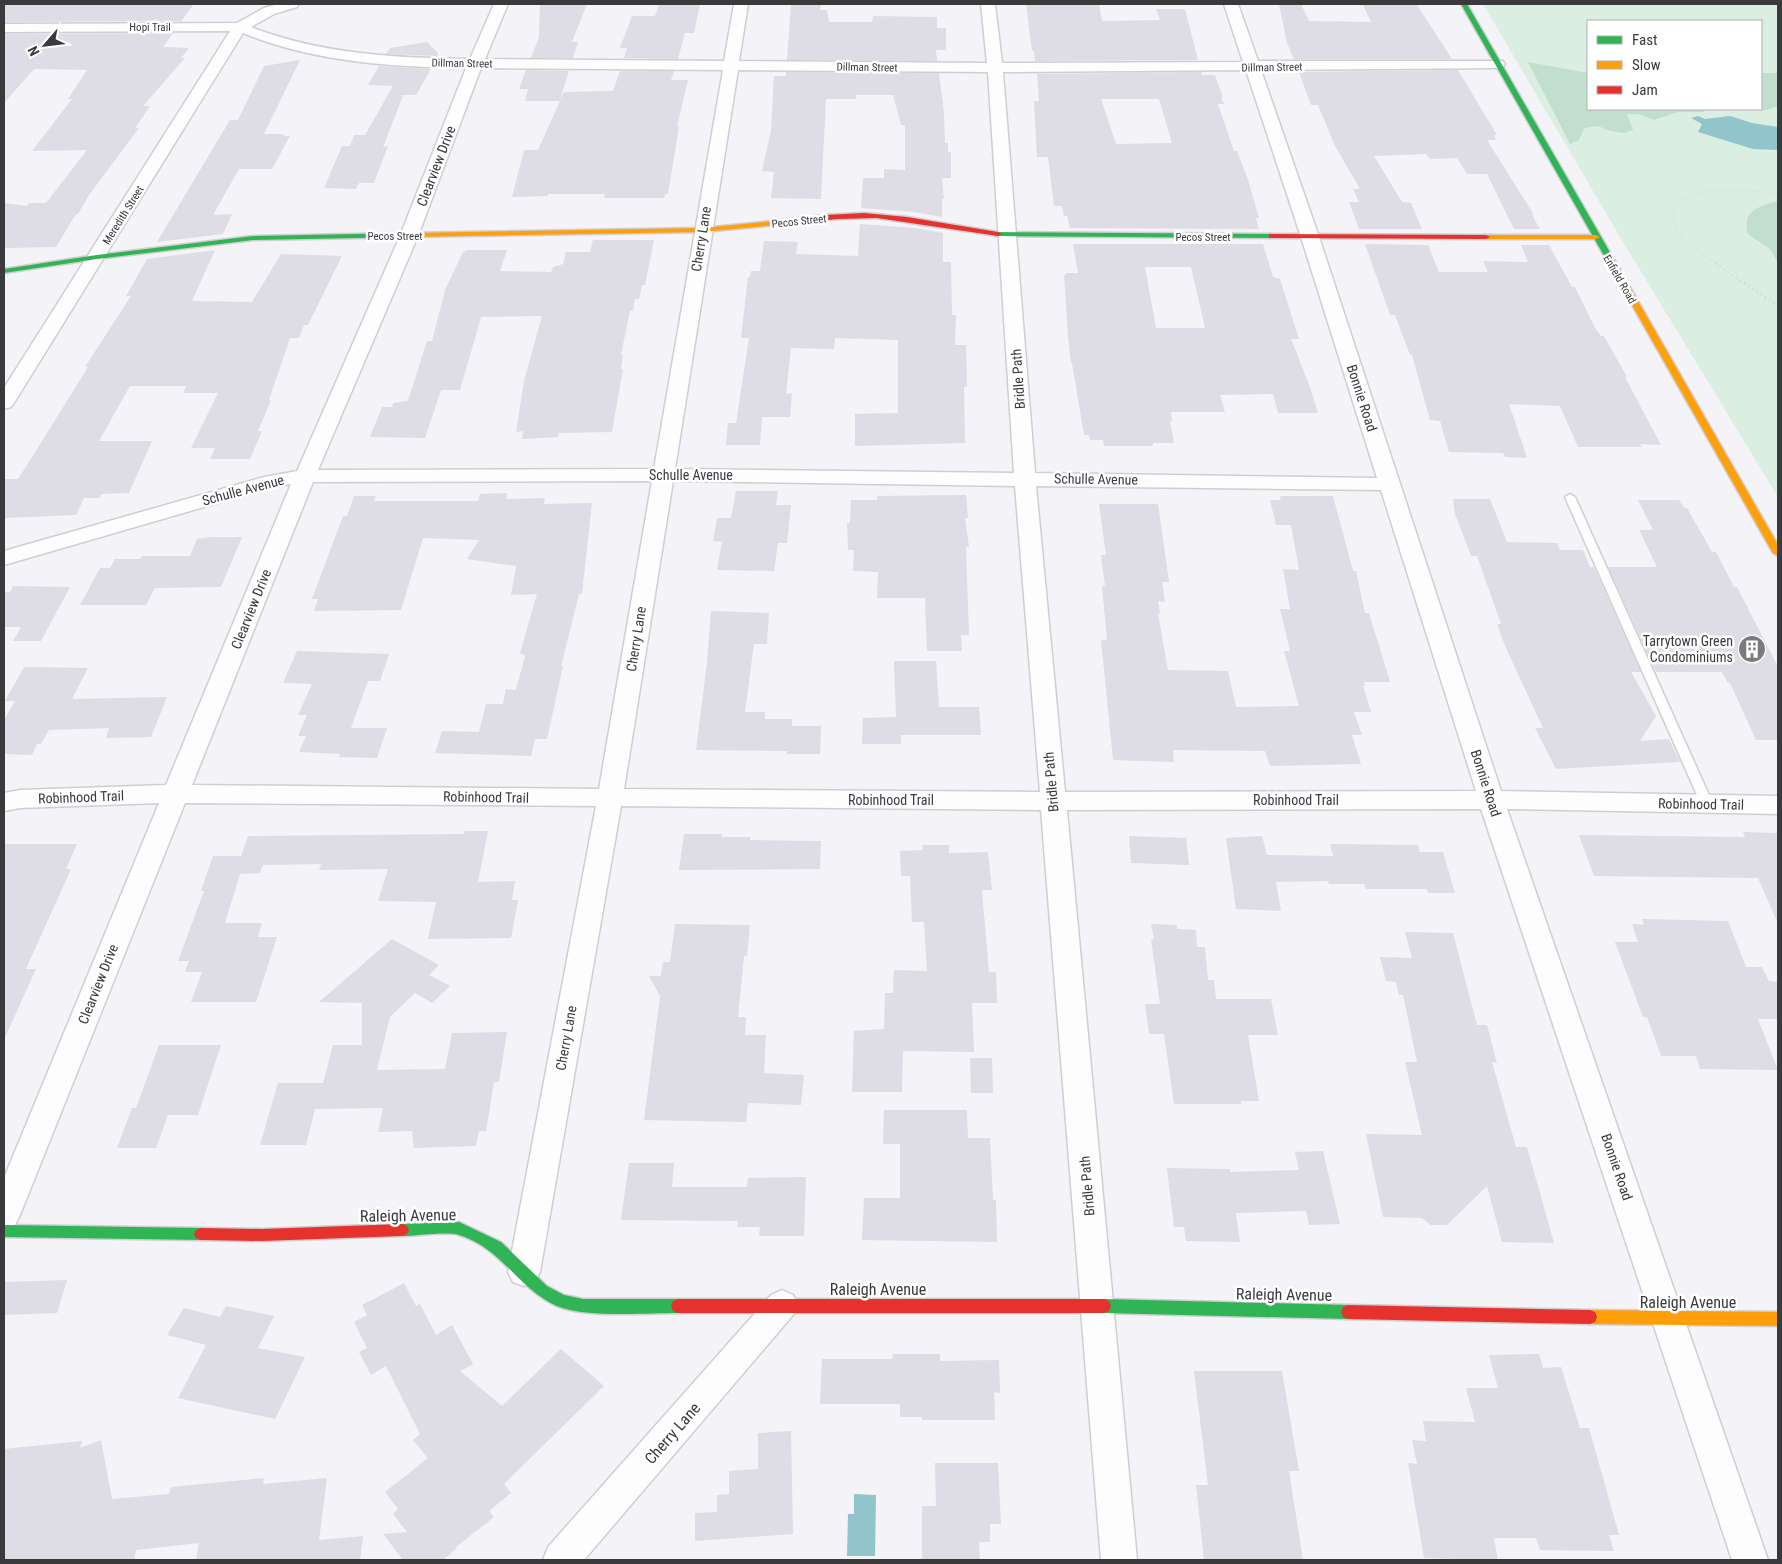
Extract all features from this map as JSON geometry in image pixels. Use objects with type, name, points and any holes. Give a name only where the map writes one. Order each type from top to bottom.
[{"type":"street","name":"Hopi Trail","points":[[4,28],[240,27],[269,11],[292,4]]},
{"type":"street","name":"Clearview Drive","points":[[4,1215],[305,476],[409,236],[475,64],[501,4]]},
{"type":"street","name":"Cherry Lane","points":[[524,1272],[610,798],[664,475],[702,230],[741,4]]},
{"type":"street","name":"Bridle Path","points":[[988,4],[995,68],[1025,478],[1119,1560]]},
{"type":"street","name":"Bonnie Road","points":[[1231,4],[1310,238],[1491,800],[1750,1560]]},
{"type":"street","name":"Enfield Road","points":[[1464,4],[1778,553]]},
{"type":"street","name":"Dillman Street","points":[[240,27],[295,44],[359,57],[475,64],[995,68],[1498,64]]},
{"type":"street","name":"Meredith Street","points":[[4,403],[240,27]]},
{"type":"street","name":"Pecos Street","points":[[4,271],[97,257],[254,238],[702,230],[842,216],[876,216],[914,220],[1007,236],[1596,237]]},
{"type":"street","name":"Schulle Avenue","points":[[4,558],[271,481],[305,476],[664,475],[1390,484]]},
{"type":"street","name":"Robinhood Trail","points":[[4,802],[20,799],[175,794],[1053,801],[1491,800],[1778,805]]},
{"type":"street","name":"Raleigh Avenue","points":[[4,1231],[262,1235],[459,1228],[496,1246],[542,1291],[561,1301],[583,1306],[1097,1306],[1669,1319],[1778,1319]]},
{"type":"street","name":"Cherry Lane","points":[[561,1560],[782,1305]]},
{"type":"lane","points":[[1570,497],[1707,804]]},
{"type":"path","points":[[1778,193],[1703,192],[1674,201],[1672,211],[1677,232],[1684,241],[1778,306]]},
{"type":"green space","points":[[1483,4],[1778,4],[1778,497],[1623,242]]},
{"type":"green space","points":[[1528,62],[1587,73],[1587,110],[1704,110],[1703,112],[1678,112],[1654,120],[1638,114],[1627,114],[1633,130],[1624,133],[1610,131],[1598,126],[1584,128],[1579,140],[1570,144]]},
{"type":"green space","points":[[1762,73],[1778,73],[1778,106],[1762,110]]},
{"type":"green space","points":[[1778,202],[1778,263],[1770,249],[1748,234],[1747,227],[1747,221],[1752,212],[1761,206]]},
{"type":"water","points":[[1698,116],[1705,119],[1730,116],[1752,123],[1778,127],[1778,150],[1753,149],[1698,132],[1702,124],[1691,118]]},
{"type":"water","points":[[854,1494],[876,1495],[875,1556],[847,1556],[848,1514],[854,1514]]},
{"type":"building","points":[[4,4],[194,4],[181,21],[4,22]]},
{"type":"building","points":[[540,4],[587,4],[572,42],[578,42],[573,58],[531,58],[539,37]]},
{"type":"building","points":[[659,4],[700,4],[694,33],[685,33],[678,59],[624,58],[627,48],[620,48],[632,16],[655,16]]},
{"type":"building","points":[[791,4],[821,4],[820,10],[827,10],[829,22],[872,22],[873,16],[937,17],[937,28],[946,28],[946,50],[936,50],[937,61],[787,60]]},
{"type":"building","points":[[1026,4],[1099,4],[1102,21],[1160,20],[1156,9],[1185,9],[1198,60],[1035,61]]},
{"type":"building","points":[[1279,4],[1301,4],[1309,21],[1371,22],[1363,5],[1365,4],[1417,5],[1452,59],[1294,59],[1287,43]]},
{"type":"building","points":[[173,33],[163,47],[189,48],[181,58],[185,58],[143,106],[150,106],[135,128],[139,128],[89,195],[56,247],[4,248],[4,203],[27,206],[29,203],[46,203],[87,150],[32,151],[72,99],[68,99],[87,70],[34,69],[4,103],[4,34]]},
{"type":"building","points":[[427,42],[438,53],[437,56],[386,54],[390,48]]},
{"type":"building","points":[[300,60],[264,134],[284,134],[283,136],[290,136],[272,169],[239,169],[213,215],[232,214],[223,234],[157,242],[230,120],[238,120],[264,66]]},
{"type":"building","points":[[379,66],[431,69],[416,95],[400,95],[403,96],[383,147],[388,146],[374,183],[359,183],[356,189],[324,188],[342,146],[350,146],[354,135],[365,135],[393,86],[368,85]]},
{"type":"building","points":[[526,70],[569,71],[560,100],[564,92],[613,91],[620,71],[674,71],[671,80],[688,80],[677,127],[679,127],[668,194],[665,194],[664,198],[604,198],[605,194],[548,194],[548,196],[512,197],[524,150],[538,150],[560,101],[525,101],[528,89],[519,89]]},
{"type":"building","points":[[1458,70],[1497,135],[1494,135],[1496,140],[1487,140],[1534,215],[1532,215],[1540,229],[1514,229],[1487,174],[1467,174],[1457,158],[1430,159],[1426,154],[1374,156],[1402,202],[1411,203],[1422,229],[1359,229],[1349,202],[1359,202],[1353,189],[1360,189],[1335,146],[1318,105],[1311,105],[1299,72]]},
{"type":"building","points":[[786,72],[939,73],[944,112],[945,143],[948,143],[948,152],[951,152],[951,178],[942,178],[944,199],[942,199],[942,217],[914,212],[861,208],[863,178],[884,178],[884,169],[905,170],[905,125],[901,125],[893,95],[856,95],[856,99],[826,99],[821,199],[771,198],[774,172],[762,171],[771,131],[774,76],[786,76]]},
{"type":"building","points":[[1201,72],[1202,75],[1215,75],[1224,104],[1218,104],[1234,151],[1237,151],[1248,180],[1259,218],[1256,218],[1259,229],[1070,228],[1067,216],[1064,216],[1062,206],[1054,206],[1048,157],[1037,157],[1034,101],[1039,101],[1037,74]],"holes":[[[1101,99],[1159,99],[1172,143],[1116,144]]]},
{"type":"building","points":[[860,224],[914,228],[943,233],[943,262],[951,262],[952,315],[956,315],[955,345],[966,345],[967,387],[964,387],[965,443],[855,446],[855,414],[898,413],[898,340],[835,338],[834,349],[791,348],[786,394],[792,393],[790,417],[762,417],[760,445],[726,445],[728,423],[736,423],[749,338],[741,338],[748,277],[750,277],[751,271],[760,271],[764,241],[798,242],[796,254],[858,256]]},
{"type":"building","points":[[593,240],[654,240],[645,285],[642,285],[639,299],[635,299],[633,311],[630,311],[621,355],[623,355],[621,369],[623,369],[612,432],[559,433],[558,437],[522,439],[523,431],[516,432],[524,381],[542,316],[481,317],[460,390],[441,390],[425,438],[370,437],[382,407],[392,407],[393,403],[408,401],[427,341],[432,341],[445,290],[463,252],[468,250],[507,250],[500,271],[551,272],[553,267],[563,264],[566,252],[590,252]]},
{"type":"building","points":[[1073,244],[1263,244],[1273,277],[1280,279],[1299,339],[1291,339],[1318,413],[1278,413],[1273,394],[1220,395],[1225,412],[1171,412],[1172,421],[1170,421],[1174,443],[1153,443],[1153,446],[1104,446],[1103,440],[1090,440],[1089,435],[1084,435],[1068,336],[1064,275],[1066,275],[1065,273],[1078,273]],"holes":[[[1145,267],[1191,267],[1205,328],[1156,328]]]},
{"type":"building","points":[[1365,244],[1428,245],[1439,272],[1488,272],[1483,261],[1528,262],[1521,245],[1549,245],[1572,287],[1575,287],[1595,328],[1601,336],[1604,336],[1627,377],[1625,377],[1661,445],[1640,444],[1642,447],[1578,447],[1560,406],[1509,404],[1527,458],[1505,457],[1503,453],[1449,452],[1440,421],[1430,420],[1412,355],[1410,355],[1395,315],[1390,315]]},
{"type":"building","points":[[215,250],[192,301],[252,302],[281,254],[342,256],[308,325],[304,325],[299,338],[290,338],[269,400],[271,400],[258,431],[262,431],[250,459],[210,459],[215,448],[191,448],[218,393],[183,393],[186,386],[130,386],[99,441],[152,441],[129,493],[101,494],[100,498],[84,498],[76,515],[4,518],[4,479],[18,479],[88,367],[85,367],[131,296],[126,296],[147,259]]},
{"type":"building","points":[[736,491],[778,491],[776,505],[791,505],[787,543],[778,543],[774,571],[717,570],[722,542],[713,541],[717,518],[731,518]]},
{"type":"building","points":[[507,493],[506,499],[545,498],[544,504],[592,503],[582,594],[579,594],[561,666],[563,666],[547,739],[535,739],[531,756],[435,753],[442,731],[479,732],[486,704],[503,704],[506,689],[516,690],[525,656],[520,653],[537,594],[511,595],[516,566],[467,559],[479,540],[423,538],[401,610],[314,611],[318,599],[312,599],[343,516],[347,516],[354,496],[376,496],[374,501],[478,501],[480,494]]},
{"type":"building","points":[[966,495],[968,518],[965,518],[969,547],[966,547],[969,635],[961,635],[962,651],[927,651],[925,598],[877,598],[878,572],[853,571],[854,550],[848,550],[847,523],[850,523],[851,500],[877,500],[877,496]]},
{"type":"building","points":[[1280,496],[1333,496],[1353,571],[1356,571],[1365,613],[1369,613],[1390,682],[1364,682],[1365,686],[1363,686],[1371,712],[1354,712],[1362,735],[1352,735],[1361,764],[1270,766],[1265,751],[1173,750],[1174,762],[1113,760],[1101,640],[1107,640],[1102,586],[1105,586],[1101,555],[1106,555],[1099,504],[1158,504],[1169,582],[1162,582],[1165,602],[1158,601],[1160,614],[1158,614],[1168,670],[1228,671],[1236,707],[1299,706],[1284,651],[1290,651],[1280,609],[1290,609],[1283,569],[1299,570],[1291,525],[1276,525],[1270,500],[1281,500]]},
{"type":"building","points":[[1453,499],[1490,499],[1507,542],[1557,543],[1560,550],[1583,550],[1590,567],[1594,567],[1641,672],[1631,672],[1656,716],[1640,741],[1669,739],[1680,762],[1556,769],[1535,728],[1543,728],[1505,646],[1497,624],[1501,624],[1477,556],[1471,556],[1455,514]]},
{"type":"building","points":[[1638,500],[1679,500],[1684,508],[1687,508],[1712,552],[1716,552],[1734,587],[1737,587],[1778,667],[1778,740],[1756,740],[1730,683],[1728,683],[1722,672],[1656,672],[1608,567],[1657,567],[1639,530],[1653,530]]},
{"type":"building","points":[[242,537],[221,587],[155,588],[146,605],[80,605],[100,568],[110,568],[115,559],[140,559],[142,556],[190,556],[197,539]]},
{"type":"building","points":[[13,586],[70,587],[41,641],[13,641],[21,627],[4,627],[4,592],[10,592]]},
{"type":"building","points":[[711,611],[769,613],[767,644],[754,644],[745,712],[765,712],[765,719],[792,719],[792,726],[821,726],[820,754],[787,754],[787,751],[696,750],[707,663]]},
{"type":"building","points":[[297,651],[389,654],[380,681],[368,681],[351,728],[387,728],[377,758],[339,757],[340,754],[299,752],[306,736],[298,736],[307,715],[298,715],[312,684],[283,683]]},
{"type":"building","points":[[894,661],[936,661],[939,707],[979,707],[981,735],[901,735],[901,744],[862,744],[863,718],[896,717]]},
{"type":"building","points":[[24,667],[88,668],[72,699],[167,697],[151,737],[106,738],[109,728],[49,730],[41,744],[37,744],[32,755],[4,754],[4,720],[15,701],[5,701]]},
{"type":"building","points":[[465,831],[488,831],[478,882],[515,881],[512,900],[518,900],[511,938],[428,939],[436,902],[378,901],[388,869],[319,870],[321,864],[263,865],[260,873],[240,874],[225,923],[262,923],[258,937],[277,937],[256,1002],[191,1002],[202,972],[185,972],[189,961],[178,961],[204,891],[201,891],[213,856],[241,856],[248,836],[464,834]]},
{"type":"building","points":[[1743,832],[1778,833],[1778,924],[1758,878],[1594,876],[1579,835],[1745,837]]},
{"type":"building","points":[[684,834],[722,834],[722,837],[750,837],[750,840],[821,841],[820,869],[679,870]]},
{"type":"building","points":[[1129,836],[1186,838],[1189,865],[1131,863]]},
{"type":"building","points":[[1262,836],[1267,855],[1333,856],[1330,844],[1418,845],[1420,852],[1443,852],[1455,893],[1428,893],[1427,889],[1366,889],[1364,884],[1329,884],[1328,881],[1276,882],[1281,911],[1236,909],[1226,838]]},
{"type":"building","points":[[4,844],[77,844],[66,869],[71,869],[26,969],[36,969],[4,1040]]},
{"type":"building","points":[[922,845],[949,845],[949,853],[988,852],[992,890],[982,890],[989,972],[996,972],[997,1003],[972,1003],[974,1052],[903,1051],[902,1092],[852,1092],[854,1031],[884,1029],[885,993],[893,993],[894,970],[927,971],[924,922],[912,922],[910,876],[901,876],[900,851],[923,850]]},
{"type":"building","points":[[1642,919],[1728,921],[1746,967],[1762,967],[1769,981],[1778,982],[1778,1019],[1758,1019],[1778,1070],[1700,1069],[1696,1056],[1661,1056],[1647,1017],[1643,1017],[1615,942],[1638,942],[1632,924],[1644,925]]},
{"type":"building","points":[[675,924],[750,925],[747,956],[744,956],[738,1017],[746,1017],[745,1035],[766,1035],[764,1073],[804,1075],[801,1105],[748,1103],[746,1122],[644,1120],[660,996],[649,976],[661,976],[663,962],[670,962]]},
{"type":"building","points":[[1151,924],[1177,925],[1177,929],[1196,930],[1197,947],[1205,947],[1208,980],[1214,980],[1216,999],[1271,999],[1278,1035],[1248,1035],[1259,1101],[1241,1101],[1241,1104],[1174,1104],[1164,1034],[1149,1034],[1145,1004],[1160,1004],[1151,939],[1154,939]]},
{"type":"building","points":[[1405,932],[1453,933],[1477,1025],[1487,1025],[1497,1063],[1492,1062],[1516,1147],[1527,1147],[1554,1243],[1502,1242],[1487,1186],[1447,1225],[1431,1225],[1422,1218],[1383,1217],[1366,1134],[1422,1135],[1405,1062],[1417,1062],[1403,995],[1399,995],[1396,982],[1386,981],[1380,957],[1412,958]]},
{"type":"building","points":[[392,939],[439,965],[429,975],[450,986],[432,1003],[415,993],[390,1017],[377,1070],[445,1069],[452,1033],[507,1032],[499,1082],[494,1082],[486,1131],[479,1131],[476,1146],[414,1148],[412,1131],[378,1132],[383,1108],[315,1109],[306,1145],[260,1145],[278,1083],[323,1083],[333,1045],[362,1045],[362,1003],[319,1002]]},
{"type":"building","points":[[159,1045],[221,1045],[198,1115],[168,1115],[156,1148],[117,1148],[132,1108],[136,1108]]},
{"type":"building","points":[[970,1058],[992,1058],[993,1093],[971,1093]]},
{"type":"building","points":[[884,1110],[967,1110],[968,1138],[990,1138],[993,1200],[996,1200],[997,1242],[862,1240],[864,1198],[900,1198],[900,1144],[883,1144]]},
{"type":"building","points":[[1323,1151],[1340,1224],[1309,1225],[1306,1211],[1236,1213],[1240,1242],[1186,1241],[1184,1227],[1174,1227],[1167,1168],[1230,1169],[1230,1172],[1299,1170],[1295,1152]]},
{"type":"building","points":[[629,1163],[674,1163],[672,1187],[747,1187],[748,1178],[806,1177],[804,1236],[759,1236],[760,1227],[737,1227],[738,1221],[621,1220]]},
{"type":"building","points":[[67,1280],[57,1313],[4,1315],[4,1282]]},
{"type":"building","points":[[404,1283],[416,1306],[420,1304],[436,1335],[452,1325],[473,1364],[460,1371],[502,1406],[561,1349],[604,1386],[504,1484],[511,1493],[489,1511],[494,1517],[456,1547],[443,1560],[403,1560],[383,1534],[407,1532],[393,1514],[398,1509],[385,1492],[428,1458],[413,1440],[420,1434],[386,1366],[371,1375],[359,1352],[367,1348],[354,1322],[367,1315],[362,1305]]},
{"type":"building","points":[[226,1306],[274,1316],[258,1348],[305,1357],[275,1419],[178,1398],[206,1345],[167,1335],[184,1308],[220,1317]]},
{"type":"building","points":[[893,1354],[940,1354],[940,1361],[999,1360],[1000,1393],[994,1392],[995,1420],[922,1420],[922,1417],[900,1417],[900,1404],[820,1404],[822,1359],[892,1359]]},
{"type":"building","points":[[1539,1354],[1543,1368],[1561,1367],[1580,1428],[1589,1428],[1619,1535],[1609,1535],[1614,1551],[1540,1550],[1536,1538],[1494,1538],[1498,1560],[1424,1558],[1408,1463],[1417,1464],[1412,1440],[1426,1441],[1423,1421],[1475,1422],[1466,1388],[1498,1388],[1489,1355]]},
{"type":"building","points":[[1194,1371],[1282,1371],[1299,1471],[1289,1471],[1303,1560],[1204,1560],[1196,1485],[1208,1485]]},
{"type":"building","points":[[791,1431],[793,1534],[695,1541],[695,1513],[717,1512],[717,1495],[729,1494],[729,1471],[758,1469],[758,1433]]},
{"type":"building","points":[[101,1440],[112,1499],[169,1494],[171,1487],[264,1478],[263,1484],[327,1478],[319,1540],[363,1536],[360,1560],[196,1560],[199,1543],[136,1550],[134,1560],[4,1560],[4,1449],[82,1441],[80,1448]]},
{"type":"building","points":[[935,1463],[998,1463],[1001,1524],[990,1524],[990,1542],[979,1542],[980,1560],[922,1560],[922,1506],[936,1506]]},
{"type":"traffic: fast","points":[[1464,4],[1615,268]]},
{"type":"traffic: fast","points":[[998,234],[1272,236]]},
{"type":"traffic: fast","points":[[4,271],[97,257],[253,238],[407,235]]},
{"type":"traffic: fast","points":[[402,1230],[459,1228],[496,1246],[542,1291],[561,1301],[583,1306],[678,1306]]},
{"type":"traffic: fast","points":[[4,1231],[201,1234]]},
{"type":"traffic: fast","points":[[1104,1306],[1348,1312]]},
{"type":"traffic: slow","points":[[407,235],[702,230],[773,223]]},
{"type":"traffic: slow","points":[[1486,237],[1596,237]]},
{"type":"traffic: slow","points":[[1615,268],[1778,553]]},
{"type":"traffic: slow","points":[[1590,1317],[1778,1319]]},
{"type":"traffic: jam","points":[[773,223],[838,216],[877,216],[922,221],[998,234]]},
{"type":"traffic: jam","points":[[1272,236],[1486,237]]},
{"type":"traffic: jam","points":[[201,1234],[262,1235],[402,1230]]},
{"type":"traffic: jam","points":[[678,1306],[1104,1306]]},
{"type":"traffic: jam","points":[[1348,1312],[1590,1317]]},
{"type":"place","name":"Tarrytown Green Condominiums","points":[[1752,649]]}]
